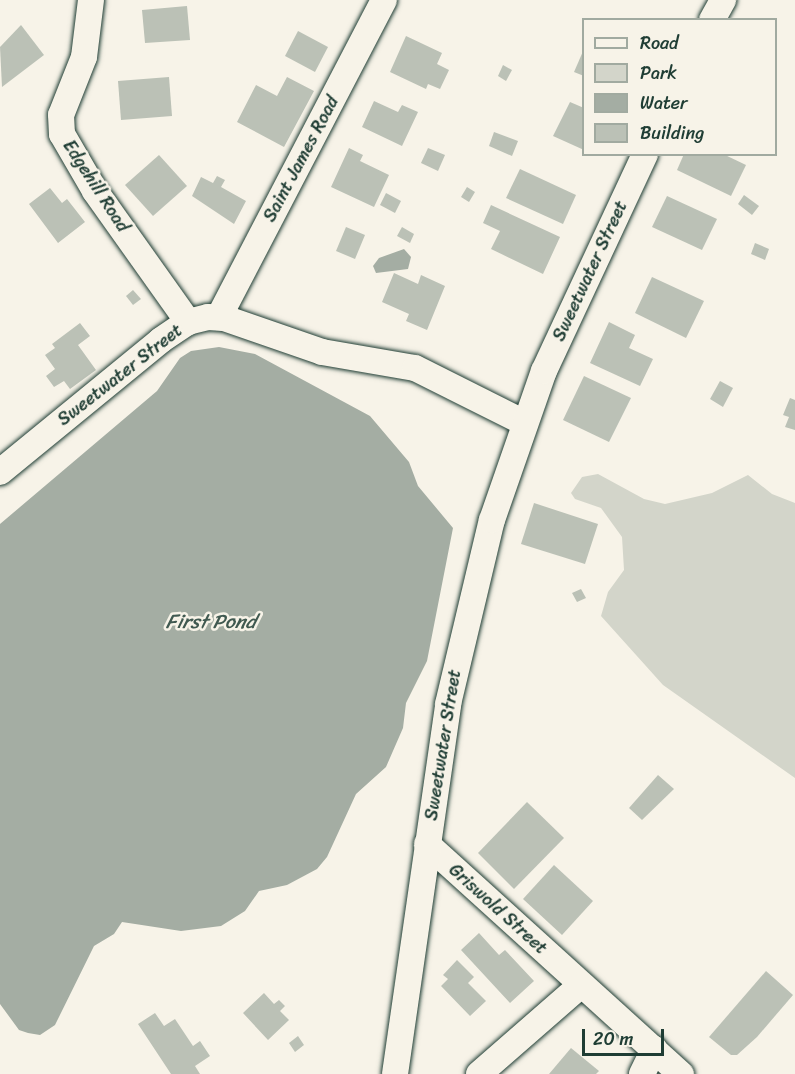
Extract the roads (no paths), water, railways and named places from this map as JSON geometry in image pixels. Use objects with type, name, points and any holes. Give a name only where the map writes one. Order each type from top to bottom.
[{"type":"street","name":"Edgehill Road","points":[[91,0],[84,57],[61,115],[62,134],[95,191],[188,322]]},
{"type":"street","name":"Saint James Road","points":[[219,317],[384,0]]},
{"type":"street","points":[[713,18],[723,0]]},
{"type":"street","name":"Sweetwater Street","points":[[395,1074],[427,844],[457,660],[523,422],[644,156]]},
{"type":"street","name":"Sweetwater Street","points":[[0,472],[188,322],[219,317],[321,352],[415,368],[523,422]]},
{"type":"street","name":"Griswold Street","points":[[427,844],[681,1074]]},
{"type":"street","points":[[479,1074],[575,979]]},
{"type":"street","points":[[642,1074],[654,1049]]},
{"type":"water","points":[[404,249],[411,257],[408,269],[376,273],[373,266],[379,258]]},
{"type":"water","name":"First Pond","points":[[219,347],[255,354],[370,416],[409,462],[418,486],[453,528],[427,661],[406,703],[403,728],[386,767],[356,794],[327,857],[317,869],[287,885],[259,891],[245,911],[221,926],[181,931],[122,922],[114,934],[94,946],[55,1025],[40,1035],[28,1033],[19,1030],[0,1004],[0,524],[157,391],[180,358],[191,351]]}]
